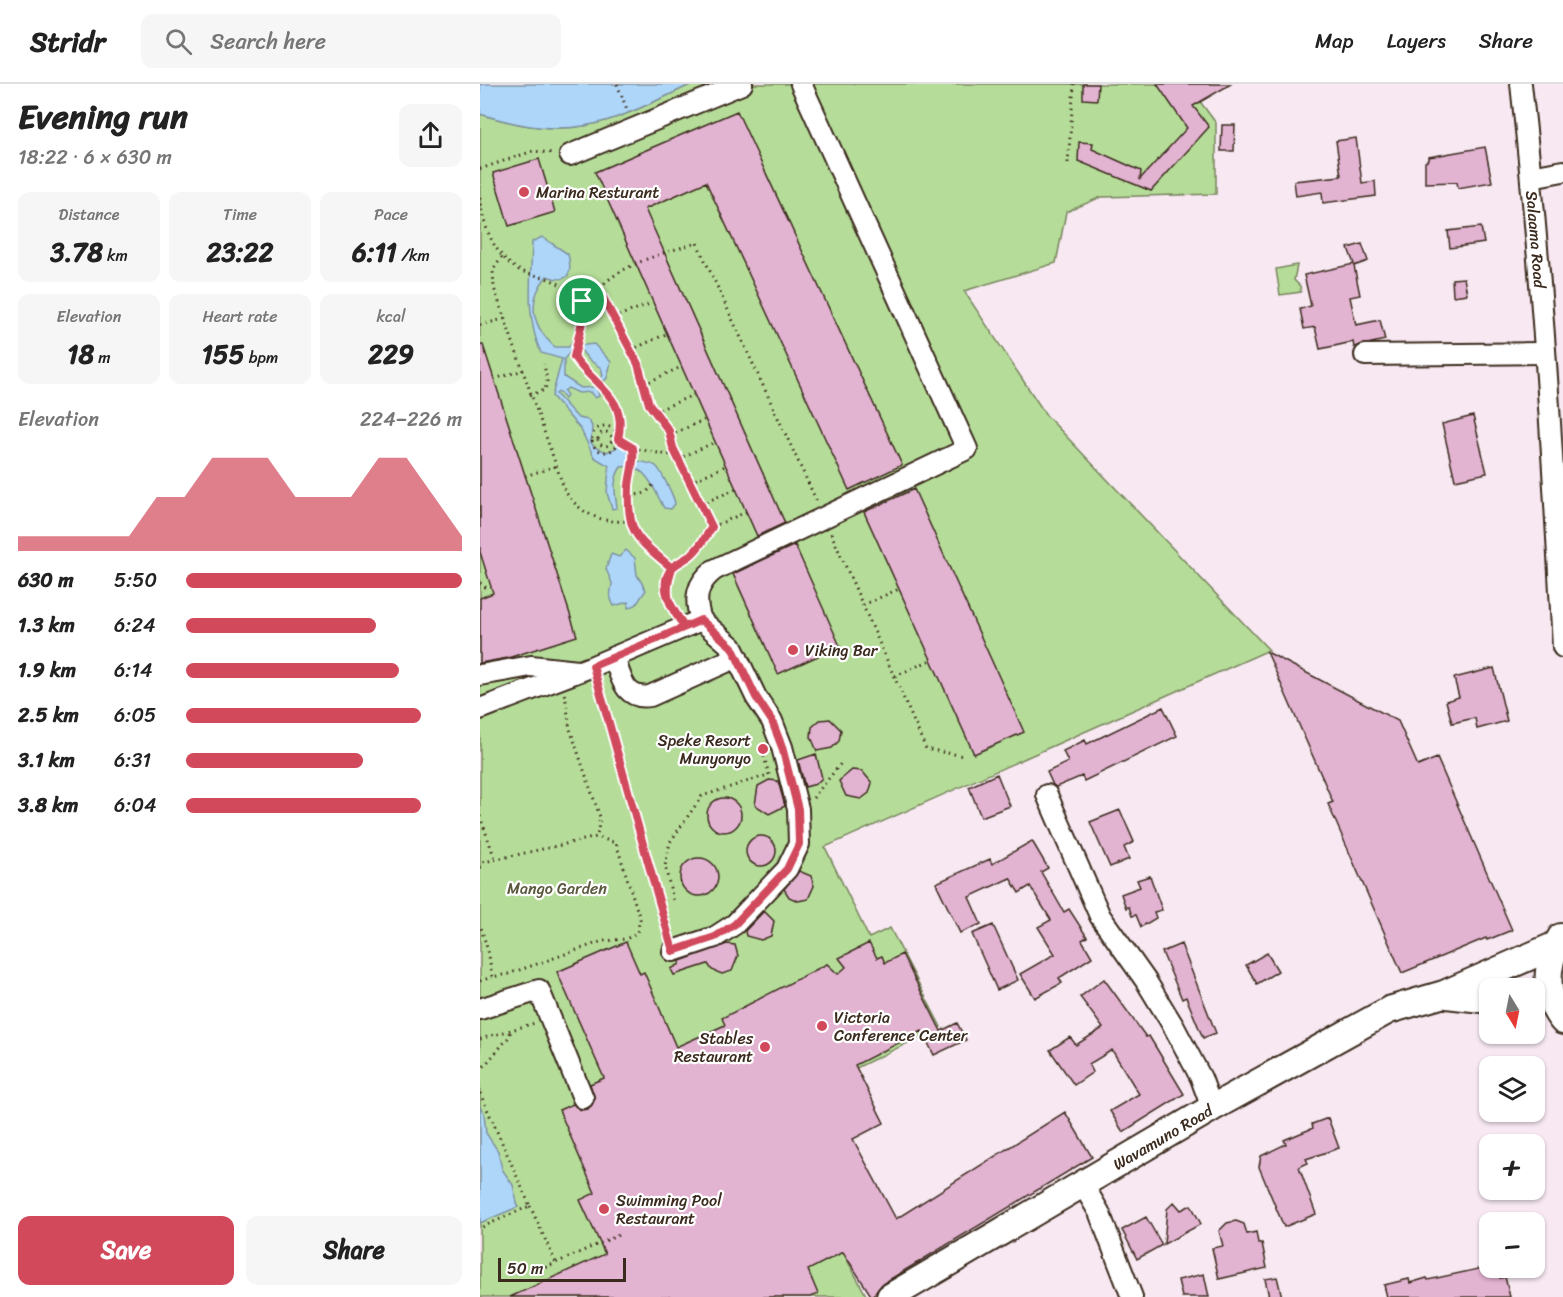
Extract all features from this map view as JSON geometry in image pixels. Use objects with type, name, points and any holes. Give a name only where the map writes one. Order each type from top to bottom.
[{"type":"main road","name":"Wavamuno Road","points":[[890,1297],[1212,1108],[1389,1010],[1444,994],[1560,940]]},
{"type":"main road","points":[[1552,1015],[1548,980],[1550,962],[1560,940]]},
{"type":"main road","name":"Wavamuno Road","points":[[1444,994],[1479,999]]},
{"type":"street","points":[[570,155],[742,84]]},
{"type":"street","points":[[693,623],[696,596],[705,577],[714,570],[967,449],[801,84]]},
{"type":"street","name":"Salaama Road","points":[[1521,84],[1545,353],[1563,646]]},
{"type":"street","points":[[1531,177],[1563,171]]},
{"type":"street","points":[[1365,355],[1545,353]]},
{"type":"street","points":[[480,714],[693,623]]},
{"type":"street","points":[[673,951],[724,932],[787,869],[798,850],[798,809],[776,731],[726,640],[693,623]]},
{"type":"street","points":[[614,657],[626,690],[638,697],[650,696],[737,657]]},
{"type":"street","points":[[480,675],[531,666],[578,673]]},
{"type":"street","points":[[480,709],[578,673]]},
{"type":"street","points":[[1047,795],[1100,916],[1146,981],[1174,1027],[1201,1078],[1212,1108]]},
{"type":"street","points":[[480,1009],[540,993]]},
{"type":"street","points":[[480,1017],[540,993]]},
{"type":"street","points":[[540,993],[583,1098]]},
{"type":"street","points":[[1082,1184],[1099,1212],[1132,1297]]},
{"type":"path","points":[[616,84],[629,114]]},
{"type":"path","points":[[1068,163],[1074,84]]},
{"type":"path","points":[[480,175],[481,168],[533,151],[570,155]]},
{"type":"path","points":[[480,198],[482,220],[502,257],[519,270],[546,278],[571,290],[582,301],[582,322],[574,357],[617,404],[621,415],[618,439],[612,450],[600,451],[595,447],[592,436],[600,427],[606,426],[616,433],[618,439]]},
{"type":"path","points":[[697,243],[664,252],[608,279],[601,287],[601,294],[631,350],[654,412],[669,435],[678,459],[712,527]]},
{"type":"path","points":[[502,257],[493,270],[494,288],[525,370],[530,395],[565,491],[572,503],[587,515],[611,522],[629,521]]},
{"type":"path","points":[[582,301],[601,294]]},
{"type":"path","points":[[614,318],[652,303]]},
{"type":"path","points":[[480,325],[504,319]]},
{"type":"path","points":[[631,350],[666,334]]},
{"type":"path","points":[[530,395],[545,390],[548,381],[544,364]]},
{"type":"path","points":[[644,384],[681,367]]},
{"type":"path","points":[[494,379],[525,370]]},
{"type":"path","points":[[654,412],[693,395]]},
{"type":"path","points":[[669,435],[704,420]]},
{"type":"path","points":[[606,426],[604,432],[598,436],[600,443],[606,445],[612,439],[618,439],[633,448],[668,455],[676,453]]},
{"type":"path","points":[[604,432],[608,433],[612,439]]},
{"type":"path","points":[[678,459],[715,442]]},
{"type":"path","points":[[633,448],[629,521],[639,542],[672,568]]},
{"type":"path","points":[[525,476],[556,466]]},
{"type":"path","points":[[690,482],[725,466]]},
{"type":"path","points":[[631,496],[646,493],[653,485]]},
{"type":"path","points":[[700,504],[736,489]]},
{"type":"path","points":[[693,623],[670,608],[667,594],[672,568],[694,553],[712,527],[746,512]]},
{"type":"path","points":[[480,583],[489,590]]},
{"type":"path","points":[[863,605],[899,589]]},
{"type":"path","points":[[894,676],[931,660]]},
{"type":"path","points":[[578,673],[570,729],[600,817],[597,837]]},
{"type":"path","points":[[578,673],[673,951]]},
{"type":"path","points":[[798,809],[810,801],[842,762]]},
{"type":"path","points":[[673,900],[665,866],[670,842],[702,796],[768,775]]},
{"type":"path","points":[[480,816],[495,859]]},
{"type":"path","points":[[480,868],[484,862],[495,859],[597,837],[616,843],[639,919],[637,933],[626,939],[603,941],[508,975],[480,981]]},
{"type":"path","points":[[480,924],[489,955],[492,977]]},
{"type":"path","points":[[480,1039],[551,1018]]},
{"type":"path","points":[[480,1071],[508,1037],[511,1030]]},
{"type":"path","points":[[480,1093],[556,1263]]},
{"type":"path","points":[[480,1228],[530,1206]]},
{"type":"path","points":[[545,1281],[540,1270],[621,1234]]},
{"type":"green space","name":"Speke Resort Munyonyo","points":[[692,84],[1187,84],[1216,123],[1216,194],[1101,197],[1066,212],[1056,263],[964,291],[1046,415],[1269,650],[825,847],[869,938],[890,928],[941,1027],[767,1111],[867,1297],[480,1297],[480,114],[512,123],[541,127],[566,128],[589,125],[637,110]]},
{"type":"green space","points":[[1297,265],[1294,280],[1300,286],[1301,292],[1280,295],[1276,269]]},
{"type":"water","points":[[480,84],[692,84],[612,119],[566,128],[513,123],[480,114]]},
{"type":"water","points":[[542,237],[568,254],[570,267],[564,278],[547,276],[540,285],[534,304],[534,313],[541,331],[555,347],[569,347],[573,341],[585,345],[594,344],[611,362],[607,378],[597,388],[599,396],[595,398],[590,392],[579,393],[568,388],[564,391],[567,395],[565,399],[559,392],[556,394],[578,418],[588,420],[592,426],[591,442],[594,447],[607,452],[616,448],[619,442],[630,450],[633,460],[656,466],[674,501],[675,504],[671,509],[664,508],[653,486],[643,473],[630,467],[621,467],[616,477],[615,487],[617,508],[612,509],[607,493],[609,466],[594,457],[581,430],[552,396],[562,359],[541,353],[536,339],[530,298],[532,242]],"holes":[[[574,348],[580,349],[588,359],[601,368],[603,375],[595,387],[581,388],[564,377],[564,359]]]},
{"type":"water","points":[[626,550],[635,558],[637,575],[646,590],[636,605],[628,608],[628,602],[614,606],[610,597],[612,583],[606,569],[611,554],[619,557]]},
{"type":"water","points":[[480,1107],[484,1113],[486,1133],[498,1151],[502,1169],[513,1185],[518,1207],[480,1223]]},
{"type":"building","points":[[1083,84],[1098,84],[1097,100],[1083,99]]},
{"type":"building","points":[[1157,84],[1231,84],[1193,106],[1209,127],[1151,191],[1078,161],[1079,142],[1093,143],[1092,149],[1141,171],[1140,179],[1187,128]]},
{"type":"building","points":[[737,111],[902,465],[849,490],[706,182],[645,209],[785,523],[757,536],[595,172]]},
{"type":"building","points":[[1222,125],[1235,125],[1234,151],[1221,151]]},
{"type":"building","points":[[1356,138],[1362,183],[1375,181],[1376,196],[1323,203],[1322,192],[1296,196],[1294,181],[1341,176],[1336,141]]},
{"type":"building","points":[[1485,147],[1492,182],[1458,188],[1457,182],[1425,183],[1425,162],[1429,160],[1429,157]]},
{"type":"building","name":"Marina Resturant","points":[[539,159],[555,212],[509,226],[493,173]]},
{"type":"building","points":[[1481,227],[1484,243],[1450,248],[1448,231]]},
{"type":"building","points":[[1362,244],[1368,261],[1354,266],[1360,295],[1350,297],[1356,325],[1380,320],[1385,340],[1354,347],[1353,342],[1320,349],[1315,327],[1304,329],[1300,309],[1311,306],[1304,275],[1354,264],[1348,248]]},
{"type":"building","points":[[1464,278],[1467,294],[1453,296],[1452,279]]},
{"type":"building","points":[[480,345],[483,345],[577,636],[508,658],[480,663],[480,598],[493,593],[480,552]]},
{"type":"building","points":[[1473,416],[1487,473],[1455,480],[1442,424]]},
{"type":"building","points":[[914,489],[1024,732],[974,754],[864,512]]},
{"type":"building","points":[[795,545],[840,646],[778,674],[733,574]]},
{"type":"building","points":[[1267,652],[1398,721],[1418,766],[1437,758],[1512,930],[1487,940],[1486,938],[1402,973],[1328,804],[1333,802]]},
{"type":"building","points":[[1494,668],[1507,721],[1477,729],[1475,718],[1452,723],[1446,701],[1459,697],[1454,678]]},
{"type":"building","points":[[1163,707],[1177,736],[1084,781],[1082,776],[1056,787],[1053,785],[1047,772],[1068,762],[1063,751],[1085,740],[1087,744]]},
{"type":"building","points":[[830,719],[841,730],[839,741],[832,748],[817,751],[811,737],[812,727],[820,720]]},
{"type":"building","points":[[816,754],[822,778],[816,784],[805,787],[798,760]]},
{"type":"building","points":[[852,770],[862,771],[872,783],[869,793],[861,799],[846,796],[839,781]]},
{"type":"building","points":[[997,774],[1010,806],[981,817],[969,787]]},
{"type":"building","points":[[769,780],[778,781],[785,806],[769,814],[755,805],[758,786]]},
{"type":"building","points":[[724,798],[736,803],[741,815],[736,827],[724,832],[712,827],[707,815],[712,803]]},
{"type":"building","points":[[1120,810],[1134,842],[1124,847],[1129,859],[1110,867],[1090,822]]},
{"type":"building","points":[[761,836],[772,840],[776,851],[772,862],[761,866],[750,862],[746,851],[750,840]]},
{"type":"building","points":[[1032,841],[1048,868],[1041,872],[1064,912],[1069,909],[1087,937],[1082,940],[1092,957],[1059,978],[1062,983],[1035,998],[1020,974],[1055,954],[1038,927],[1051,920],[1030,886],[1019,893],[1010,878],[969,897],[981,924],[960,933],[936,883],[990,859],[992,864]]},
{"type":"building","points":[[699,858],[712,864],[718,877],[712,890],[699,896],[686,890],[680,877],[686,864]]},
{"type":"building","points":[[799,871],[811,876],[814,886],[808,899],[798,901],[789,897],[784,889]]},
{"type":"building","points":[[1150,876],[1162,910],[1154,912],[1156,918],[1141,927],[1136,915],[1132,916],[1129,907],[1126,908],[1121,894],[1140,887],[1137,880]]},
{"type":"building","points":[[764,911],[774,921],[771,936],[761,940],[746,936],[745,931]]},
{"type":"building","points":[[993,925],[1018,980],[997,990],[972,934]]},
{"type":"building","points":[[626,942],[640,974],[644,972],[676,1047],[725,1025],[722,1018],[827,964],[838,974],[846,967],[839,958],[869,943],[877,958],[882,956],[885,963],[902,954],[941,1031],[957,1023],[966,1040],[934,1055],[922,1031],[855,1065],[884,1123],[853,1139],[896,1219],[1065,1112],[1092,1157],[882,1284],[872,1297],[843,1252],[808,1270],[818,1294],[810,1297],[510,1297],[605,1254],[580,1200],[595,1193],[559,1110],[573,1104],[581,1110],[588,1109],[595,1099],[590,1084],[604,1078],[557,972]]},
{"type":"building","points":[[727,944],[735,945],[738,956],[732,971],[722,974],[712,970],[708,964],[674,975],[671,969],[680,964],[680,961]]},
{"type":"building","points":[[1181,944],[1216,1033],[1203,1038],[1186,997],[1182,999],[1162,952]]},
{"type":"building","points":[[1267,953],[1278,971],[1257,984],[1246,965]]},
{"type":"building","points":[[1104,979],[1146,1037],[1149,1036],[1184,1094],[1123,1132],[1110,1111],[1139,1094],[1112,1050],[1089,1064],[1093,1072],[1074,1085],[1050,1050],[1070,1037],[1076,1045],[1103,1028],[1080,997]]},
{"type":"building","points":[[1328,1118],[1339,1148],[1306,1159],[1308,1163],[1299,1167],[1316,1214],[1284,1227],[1259,1167],[1261,1156],[1286,1144],[1284,1140],[1313,1128],[1312,1124]]},
{"type":"building","points":[[1174,1202],[1181,1210],[1191,1205],[1201,1224],[1164,1244],[1167,1209]]},
{"type":"building","points":[[1146,1217],[1162,1245],[1137,1259],[1122,1230]]},
{"type":"building","points":[[1236,1221],[1244,1224],[1247,1234],[1256,1232],[1258,1243],[1262,1243],[1267,1268],[1219,1279],[1212,1248],[1223,1246],[1219,1231],[1227,1223]]},
{"type":"building","points":[[1479,1269],[1479,1278],[1505,1278],[1510,1297],[1387,1297],[1384,1285],[1409,1279],[1410,1283],[1427,1278],[1428,1280]]},
{"type":"building","points":[[1204,1274],[1209,1297],[1182,1297],[1178,1280]]},
{"type":"building","points":[[1277,1277],[1282,1297],[1269,1297],[1265,1279]]},
{"type":"place","name":"Marina Resturant","points":[[524,192]]},
{"type":"place","name":"Viking Bar","points":[[793,650]]},
{"type":"place","name":"Speke Resort Munyonyo","points":[[763,749]]},
{"type":"place","name":"Victoria Conference Center","points":[[822,1026]]},
{"type":"place","name":"Stables Restaurant","points":[[765,1047]]},
{"type":"place","name":"Swimming Pool Restaurant","points":[[604,1209]]},
{"type":"route","points":[[582,301],[582,322],[574,357],[617,404],[621,415],[618,439],[633,448],[634,454],[629,488],[631,496],[629,521],[639,542],[672,568],[668,579],[667,594],[670,608],[685,627],[593,666],[673,951],[724,932],[735,924],[787,869],[798,850],[799,816],[776,731],[765,708],[756,697],[732,647],[701,620],[685,627],[670,608],[667,594],[668,579],[672,568],[694,553],[712,527],[673,448],[669,431],[649,404],[638,364],[601,294],[582,301]]},
{"type":"park label","name":"Mango Garden","points":[[557,888]]}]
